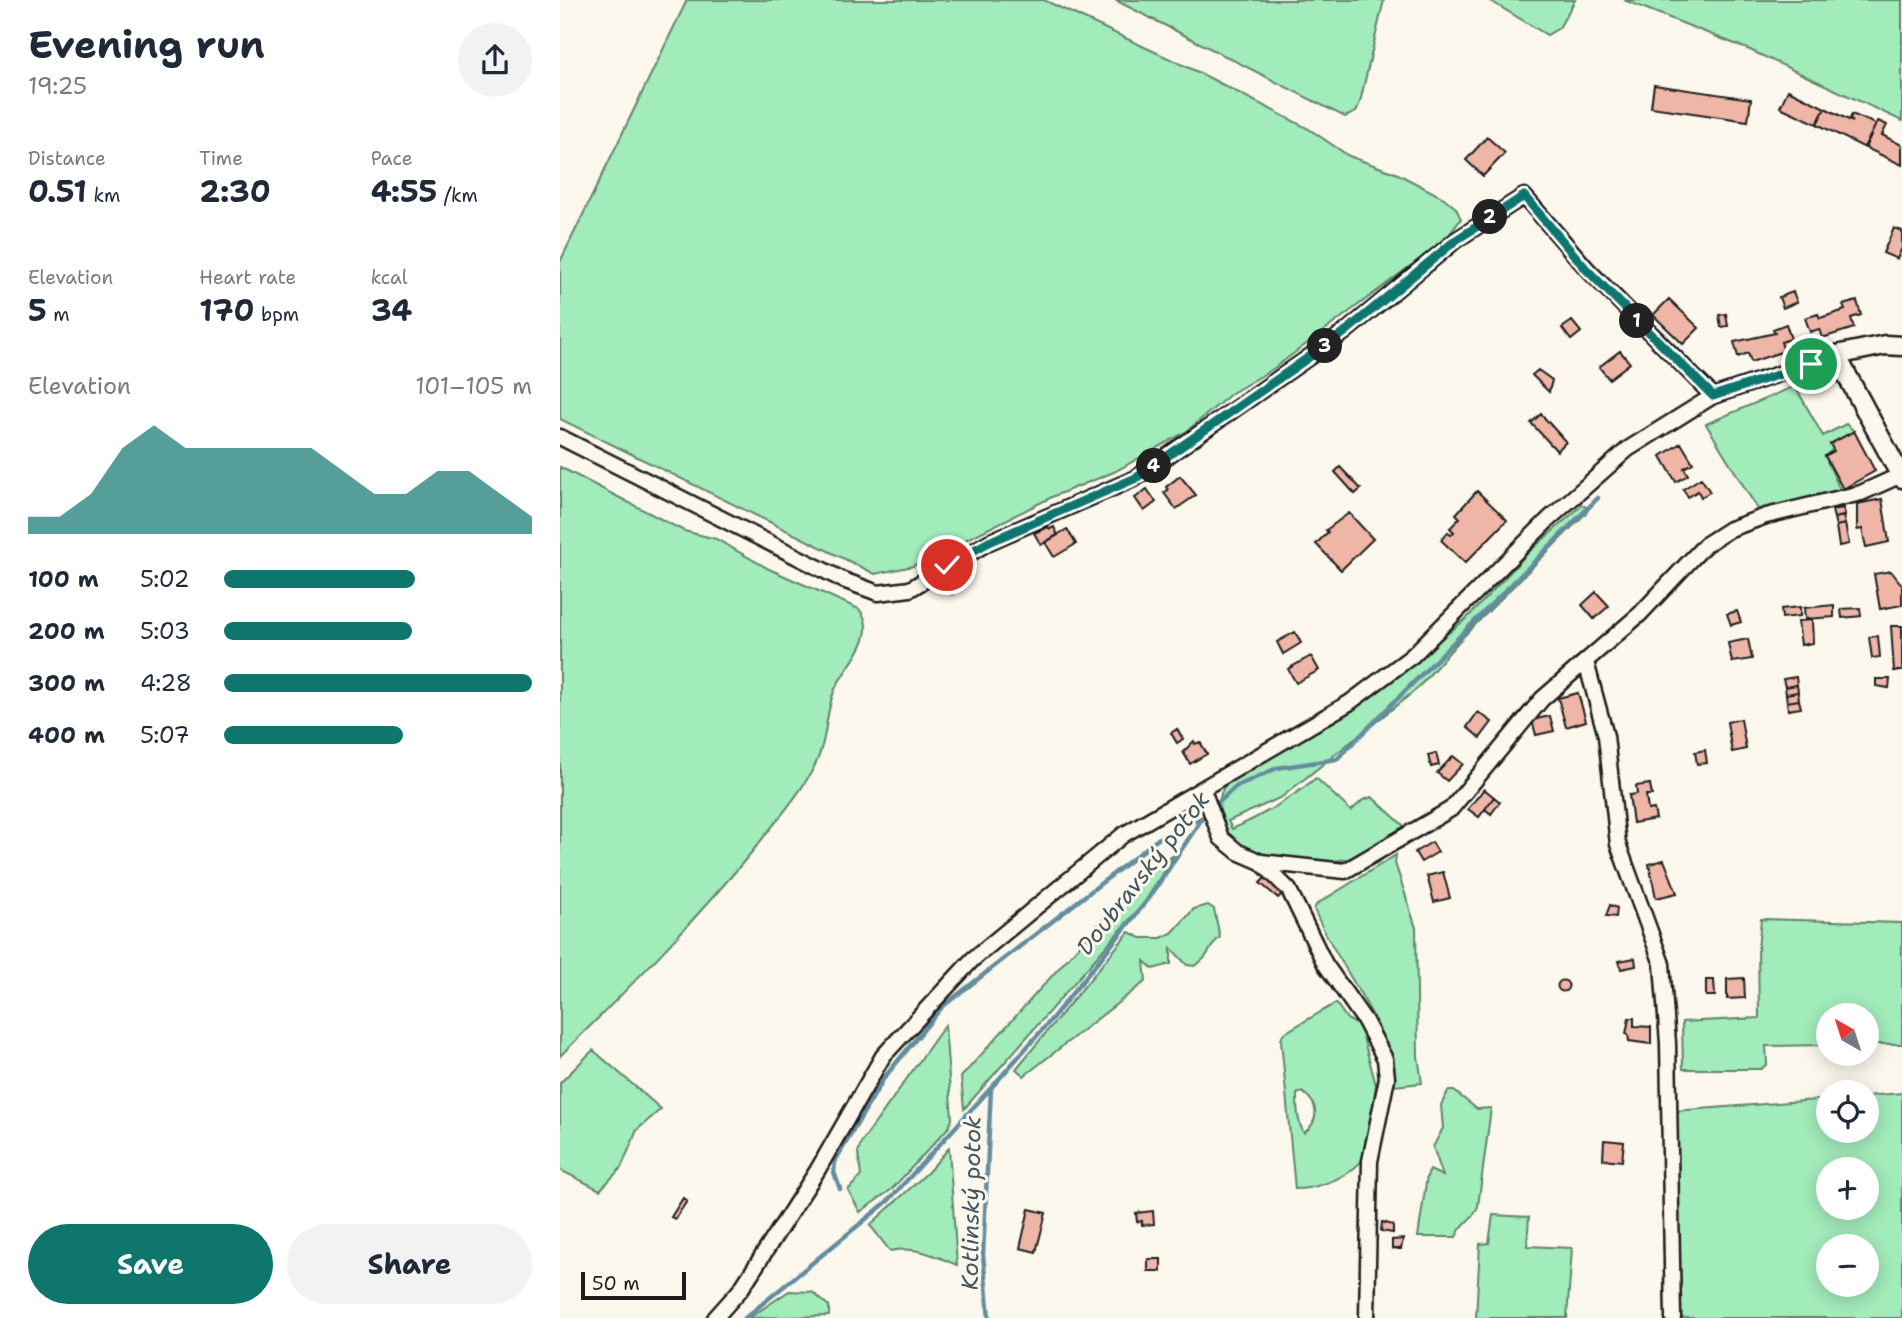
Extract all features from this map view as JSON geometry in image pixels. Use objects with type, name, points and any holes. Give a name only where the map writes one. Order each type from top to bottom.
[{"type":"street","points":[[560,437],[843,580],[878,593],[910,589],[989,542],[1136,478],[1345,332],[1456,240],[1524,196],[1587,270],[1713,396]]},
{"type":"street","points":[[715,1318],[741,1289],[803,1192],[883,1056],[984,951],[1123,835],[1349,703],[1412,656],[1550,518],[1628,449],[1713,396],[1836,355],[1885,345],[1902,346]]},
{"type":"street","points":[[1203,790],[1221,838],[1238,852],[1261,862],[1345,871],[1392,846],[1451,809],[1542,699],[1640,614],[1686,563],[1730,529],[1766,516],[1861,493],[1901,476],[1836,355]]},
{"type":"street","points":[[1586,662],[1606,736],[1618,844],[1662,964],[1668,1042],[1672,1318]]},
{"type":"street","points":[[1261,862],[1289,890],[1325,964],[1365,1021],[1385,1059],[1387,1078],[1370,1161],[1367,1318]]},
{"type":"green space","points":[[687,0],[1044,0],[1200,73],[1309,129],[1349,156],[1398,174],[1444,198],[1456,208],[1461,219],[1445,240],[1273,369],[1232,393],[1187,431],[1114,472],[1054,496],[913,566],[875,574],[560,419],[560,262]]},
{"type":"green space","points":[[1115,0],[1384,0],[1360,102],[1356,112],[1345,117]]},
{"type":"green space","points":[[1489,0],[1575,0],[1559,28],[1547,35]]},
{"type":"green space","points":[[1624,0],[1902,0],[1902,121],[1750,50]]},
{"type":"green space","points":[[1795,386],[1823,436],[1846,424],[1854,431],[1825,456],[1842,494],[1760,513],[1706,424]]},
{"type":"green space","points":[[560,467],[684,531],[716,539],[769,569],[859,609],[865,619],[866,629],[859,650],[835,689],[815,765],[795,797],[756,847],[685,928],[560,1056]]},
{"type":"green space","points":[[1582,505],[1588,508],[1587,512],[1459,641],[1417,689],[1282,797],[1228,821],[1232,829],[1244,824],[1266,813],[1316,778],[1351,811],[1363,800],[1372,797],[1404,826],[1404,829],[1358,857],[1302,864],[1263,859],[1246,852],[1233,841],[1223,825],[1219,809],[1221,794],[1226,784],[1362,703],[1467,618],[1529,552]]},
{"type":"green space","points":[[1174,855],[1144,903],[964,1109],[961,1077],[1103,919],[1135,878]]},
{"type":"green space","points":[[1396,855],[1395,863],[1416,928],[1418,1056],[1422,1083],[1394,1086],[1383,1039],[1314,909],[1317,904]]},
{"type":"green space","points":[[1208,905],[1214,909],[1220,937],[1199,963],[1194,966],[1187,965],[1171,948],[1171,964],[1153,969],[1144,961],[1146,981],[1024,1076],[1016,1069],[1129,932],[1141,938],[1161,938],[1172,933],[1194,909]]},
{"type":"green space","points":[[1761,919],[1902,923],[1902,1044],[1880,1044],[1880,1003],[1816,1003],[1816,1045],[1766,1046],[1767,1064],[1761,1069],[1683,1069],[1682,1022],[1759,1018],[1758,949]]},
{"type":"green space","points":[[1336,1003],[1347,1019],[1360,1026],[1376,1085],[1366,1155],[1353,1169],[1325,1184],[1295,1189],[1281,1040],[1283,1034]],"holes":[[[1302,1092],[1308,1096],[1314,1107],[1315,1118],[1304,1133],[1297,1109],[1297,1094]]]},
{"type":"green space","points":[[945,1025],[952,1119],[949,1127],[892,1189],[860,1212],[848,1190],[861,1176],[858,1153],[861,1143]]},
{"type":"green space","points":[[593,1050],[661,1109],[637,1130],[621,1168],[600,1190],[560,1170],[560,1083]]},
{"type":"green space","points":[[1448,1091],[1454,1091],[1477,1109],[1491,1108],[1478,1206],[1456,1237],[1418,1237],[1427,1176],[1430,1170],[1443,1176],[1433,1147],[1443,1128],[1441,1105]]},
{"type":"green space","points":[[1902,1093],[1902,1318],[1679,1318],[1675,1111],[1816,1100],[1816,1143],[1879,1143],[1879,1095]]},
{"type":"green space","points":[[949,1148],[957,1265],[916,1251],[890,1251],[870,1225],[928,1172]]},
{"type":"green space","points":[[1493,1215],[1529,1217],[1527,1246],[1572,1248],[1567,1318],[1476,1318],[1480,1244],[1489,1243]]},
{"type":"green space","points":[[789,1291],[812,1292],[829,1306],[829,1316],[749,1318]]},
{"type":"building","points":[[1654,85],[1751,99],[1748,121],[1651,107]]},
{"type":"building","points":[[1788,90],[1825,108],[1817,124],[1780,107]]},
{"type":"building","points":[[1825,108],[1853,122],[1850,119],[1852,114],[1876,124],[1865,148],[1817,124]]},
{"type":"building","points":[[1878,121],[1887,125],[1882,135],[1902,145],[1902,165],[1864,147]]},
{"type":"building","points":[[1487,137],[1505,153],[1483,176],[1466,160]]},
{"type":"building","points":[[1894,228],[1902,231],[1902,248],[1897,259],[1883,253]]},
{"type":"building","points":[[1793,292],[1797,302],[1783,308],[1779,297]]},
{"type":"building","points":[[1669,299],[1699,328],[1683,344],[1653,315]]},
{"type":"building","points":[[1857,301],[1861,315],[1851,318],[1854,328],[1822,338],[1819,329],[1810,332],[1805,318],[1818,314],[1820,318],[1845,310],[1843,305]]},
{"type":"building","points":[[1726,314],[1728,326],[1721,327],[1719,315]]},
{"type":"building","points":[[1572,321],[1581,332],[1571,340],[1562,328]]},
{"type":"building","points":[[1786,324],[1791,339],[1781,342],[1784,351],[1751,362],[1748,353],[1738,357],[1734,342],[1775,333],[1773,329]]},
{"type":"building","points":[[1620,351],[1630,363],[1609,379],[1599,367]]},
{"type":"building","points":[[1538,370],[1552,380],[1549,392],[1532,375]]},
{"type":"building","points":[[1541,414],[1566,442],[1557,451],[1531,423]]},
{"type":"building","points":[[1854,431],[1875,471],[1843,489],[1825,456],[1834,451],[1830,444]]},
{"type":"building","points":[[1681,443],[1693,463],[1684,468],[1688,475],[1676,482],[1661,456]]},
{"type":"building","points":[[1340,467],[1361,489],[1355,494],[1335,472]]},
{"type":"building","points":[[1180,476],[1196,495],[1176,509],[1164,493],[1168,490],[1166,487]]},
{"type":"building","points":[[1701,478],[1710,492],[1701,497],[1698,491],[1688,497],[1683,489]]},
{"type":"building","points":[[1147,489],[1156,502],[1144,511],[1135,498]]},
{"type":"building","points":[[1477,491],[1507,520],[1465,563],[1441,540],[1448,532],[1451,535],[1454,532],[1450,528],[1460,518],[1456,514]]},
{"type":"building","points":[[1882,499],[1889,542],[1866,547],[1862,529],[1857,530],[1857,504]]},
{"type":"building","points":[[1843,508],[1845,516],[1834,518],[1832,510]]},
{"type":"building","points":[[1349,513],[1373,539],[1341,570],[1316,544],[1328,532],[1326,530]]},
{"type":"building","points":[[1843,516],[1845,524],[1836,526],[1834,518]]},
{"type":"building","points":[[1845,524],[1849,544],[1839,546],[1836,526]]},
{"type":"building","points":[[1054,527],[1058,535],[1041,545],[1034,533]]},
{"type":"building","points":[[1067,529],[1076,544],[1054,557],[1045,542]]},
{"type":"building","points":[[1891,571],[1902,585],[1902,605],[1880,609],[1874,574]]},
{"type":"building","points":[[951,578],[959,588],[952,594],[944,584]]},
{"type":"building","points":[[1596,592],[1609,606],[1594,619],[1582,605]]},
{"type":"building","points":[[1834,605],[1834,617],[1805,619],[1804,608]]},
{"type":"building","points":[[1800,607],[1800,616],[1782,618],[1781,609]]},
{"type":"building","points":[[1860,608],[1861,616],[1842,618],[1841,609]]},
{"type":"building","points":[[1737,611],[1741,622],[1731,625],[1727,614]]},
{"type":"building","points":[[1812,620],[1813,643],[1801,645],[1798,621]]},
{"type":"building","points":[[1891,626],[1902,626],[1902,671],[1894,671]]},
{"type":"building","points":[[1295,632],[1301,643],[1283,654],[1277,642]]},
{"type":"building","points":[[1878,636],[1880,657],[1872,658],[1869,637]]},
{"type":"building","points":[[1748,639],[1752,659],[1732,662],[1728,643]]},
{"type":"building","points":[[1311,656],[1319,670],[1296,683],[1288,669]]},
{"type":"building","points":[[1796,677],[1797,685],[1785,687],[1783,679]]},
{"type":"building","points":[[1876,679],[1890,679],[1889,688],[1876,686]]},
{"type":"building","points":[[1797,685],[1798,692],[1786,694],[1785,687]]},
{"type":"building","points":[[1798,692],[1799,700],[1787,702],[1786,694]]},
{"type":"building","points":[[1578,693],[1586,721],[1566,727],[1558,698]]},
{"type":"building","points":[[1799,700],[1801,708],[1788,710],[1787,702]]},
{"type":"building","points":[[1478,712],[1492,722],[1480,738],[1467,727]]},
{"type":"building","points":[[1550,716],[1554,731],[1536,735],[1532,720]]},
{"type":"building","points":[[1741,719],[1746,749],[1732,752],[1727,722]]},
{"type":"building","points":[[1177,729],[1183,739],[1177,743],[1171,733]]},
{"type":"building","points":[[1194,741],[1195,744],[1200,742],[1207,754],[1190,764],[1183,752]]},
{"type":"building","points":[[1705,750],[1707,763],[1697,764],[1695,752]]},
{"type":"building","points":[[1436,753],[1439,765],[1431,767],[1428,755]]},
{"type":"building","points":[[1453,756],[1463,764],[1447,781],[1437,773]]},
{"type":"building","points":[[1650,784],[1652,795],[1646,795],[1648,810],[1654,809],[1656,819],[1633,823],[1629,795],[1637,794],[1636,786]]},
{"type":"building","points":[[1484,789],[1494,797],[1479,817],[1468,809]]},
{"type":"building","points":[[1494,797],[1500,802],[1491,814],[1485,809]]},
{"type":"building","points":[[1432,842],[1438,852],[1421,862],[1415,852]]},
{"type":"building","points":[[1664,860],[1677,893],[1656,898],[1649,864]]},
{"type":"building","points":[[1443,872],[1450,898],[1434,902],[1427,876]]},
{"type":"building","points":[[1268,875],[1285,891],[1278,898],[1260,883]]},
{"type":"building","points":[[1610,905],[1617,908],[1616,917],[1606,916]]},
{"type":"building","points":[[1635,958],[1636,966],[1621,969],[1619,961]]},
{"type":"building","points":[[1744,978],[1745,998],[1727,999],[1727,979]]},
{"type":"building","points":[[1563,980],[1569,986],[1563,992],[1557,986]]},
{"type":"building","points":[[1706,980],[1714,980],[1715,996],[1706,996]]},
{"type":"building","points":[[1629,1018],[1634,1018],[1634,1026],[1651,1027],[1651,1044],[1629,1041],[1626,1034]]},
{"type":"building","points":[[1604,1140],[1624,1142],[1622,1161],[1603,1159]]},
{"type":"building","points":[[683,1198],[687,1201],[675,1219],[671,1217]]},
{"type":"building","points":[[1029,1209],[1046,1213],[1036,1252],[1020,1248]]},
{"type":"building","points":[[1153,1211],[1154,1224],[1142,1225],[1142,1221],[1137,1222],[1136,1213]]},
{"type":"building","points":[[1382,1222],[1393,1225],[1393,1233],[1381,1231]]},
{"type":"building","points":[[1403,1239],[1401,1249],[1392,1249],[1392,1240]]},
{"type":"building","points":[[1148,1259],[1161,1259],[1161,1271],[1148,1271]]},
{"type":"waterway","name":"Doubravský potok","points":[[745,1318],[888,1201],[1050,1021],[1150,897],[1203,817],[1235,787],[1277,768],[1337,759],[1598,498]]},
{"type":"waterway","points":[[840,1189],[834,1172],[835,1161],[884,1078],[942,1007],[1162,836],[1201,818]]},
{"type":"waterway","name":"Kotlinský potok","points":[[989,1318],[983,1255],[991,1088]]},
{"type":"route","points":[[947,565],[989,542],[1136,478],[1206,432],[1345,332],[1456,240],[1524,196],[1587,270],[1713,396],[1811,364]]}]
